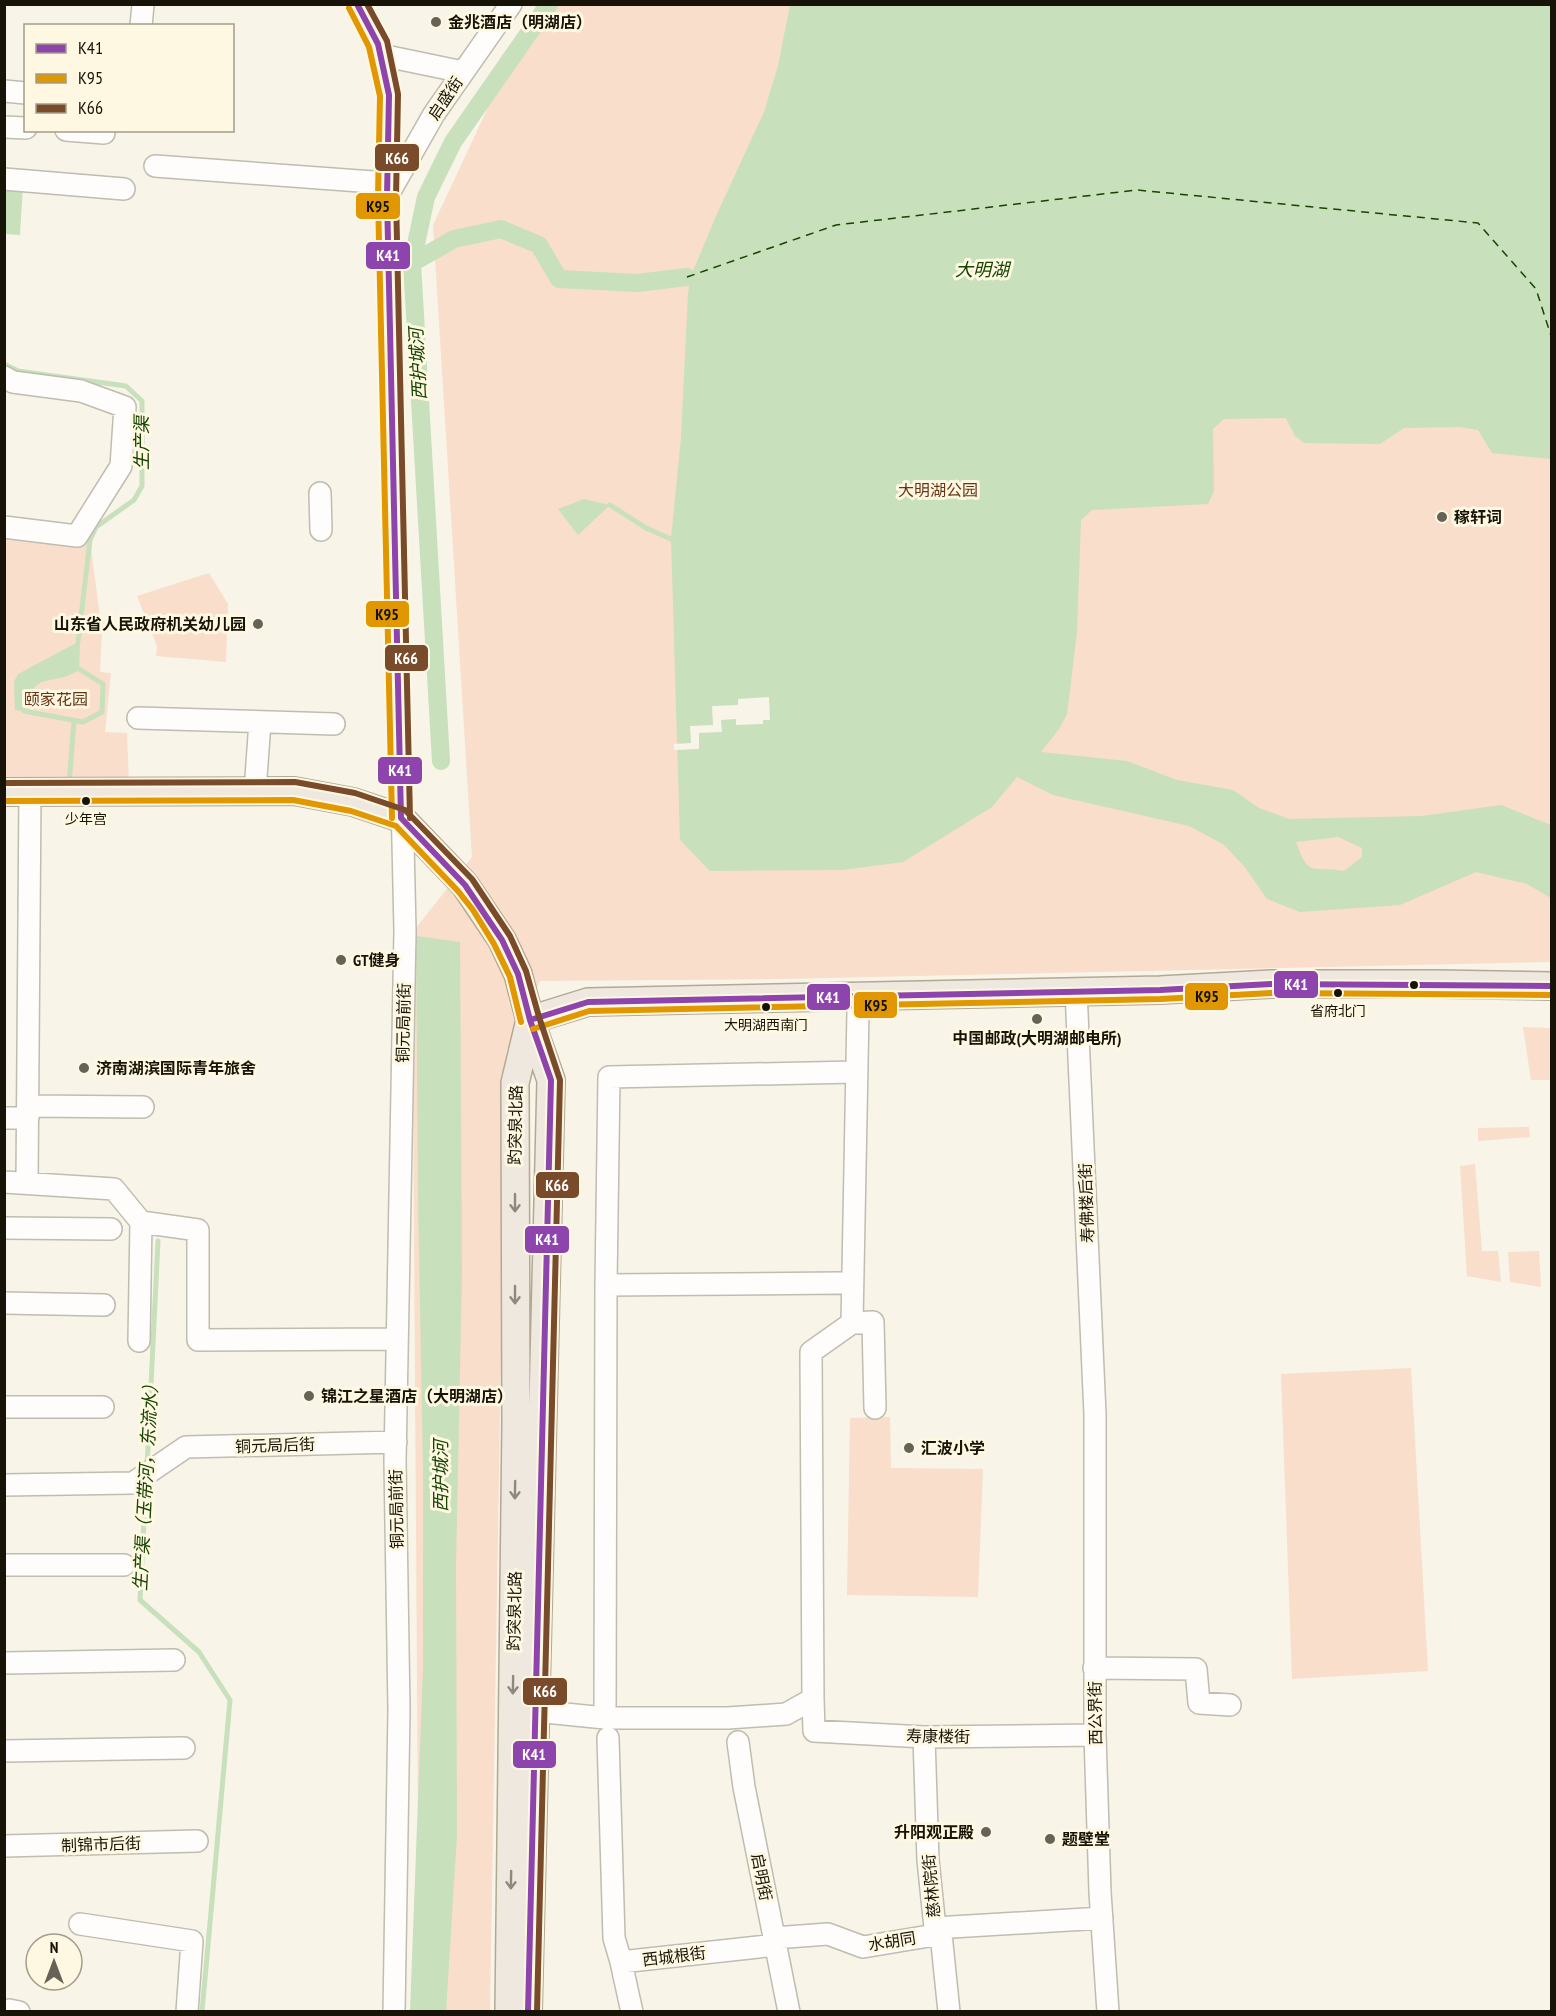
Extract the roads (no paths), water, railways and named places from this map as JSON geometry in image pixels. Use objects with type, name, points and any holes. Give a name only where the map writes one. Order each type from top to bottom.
[{"type":"main road","points":[[17,791],[294,790],[353,802],[401,818],[465,885],[497,932],[518,974],[530,1020]]},
{"type":"main road","points":[[530,1020],[858,1011],[1271,984],[1551,986]]},
{"type":"main road","points":[[530,1020],[588,1002],[1077,998],[1551,1001]]},
{"type":"main road","name":"趵突泉北路","points":[[528,2012],[551,1080],[530,1020]]},
{"type":"main road","name":"趵突泉北路","points":[[509,2012],[516,1434],[515,1083],[530,1020]]},
{"type":"street","points":[[128,4],[143,5],[141,24]]},
{"type":"street","name":"铜元局前街","points":[[357,4],[378,44],[389,94],[387,190],[405,931],[397,1339],[399,1710],[394,2012]]},
{"type":"street","name":"启盛街","points":[[387,190],[434,114],[511,4]]},
{"type":"street","points":[[381,55],[464,72]]},
{"type":"street","points":[[4,91],[24,93]]},
{"type":"street","points":[[4,127],[24,128]]},
{"type":"street","points":[[91,132],[104,133]]},
{"type":"street","points":[[155,166],[387,190]]},
{"type":"street","points":[[4,179],[124,189]]},
{"type":"street","points":[[4,377],[13,382],[81,391],[125,407],[121,466],[76,536],[4,527]]},
{"type":"street","points":[[320,493],[321,530]]},
{"type":"street","points":[[138,717],[334,724]]},
{"type":"street","points":[[255,790],[260,722]]},
{"type":"street","points":[[17,791],[28,1112],[27,1183]]},
{"type":"street","name":"寿佛楼后街","points":[[1077,998],[1095,1414]]},
{"type":"street","points":[[852,1323],[858,1011]]},
{"type":"street","points":[[622,1965],[614,1938],[607,1728],[606,1285],[609,1077],[856,1072]]},
{"type":"street","points":[[4,1118],[28,1112],[143,1107]]},
{"type":"street","points":[[4,1182],[114,1189],[141,1222],[139,1341]]},
{"type":"street","points":[[141,1222],[198,1230],[198,1340],[397,1339]]},
{"type":"street","points":[[4,1228],[111,1230]]},
{"type":"street","points":[[606,1285],[841,1283]]},
{"type":"street","points":[[4,1303],[104,1305]]},
{"type":"street","points":[[535,1711],[607,1728],[786,1714],[813,1699],[812,1352],[852,1323],[873,1322],[875,1408]]},
{"type":"street","points":[[4,1407],[103,1407]]},
{"type":"street","name":"西公界街","points":[[1095,1414],[1095,1735],[1108,2012]]},
{"type":"street","name":"铜元局后街","points":[[4,1485],[133,1483],[186,1448],[396,1442]]},
{"type":"street","points":[[4,1564],[124,1565]]},
{"type":"street","points":[[4,1663],[174,1660]]},
{"type":"street","points":[[1094,1668],[1196,1669],[1199,1704],[1230,1705]]},
{"type":"street","name":"寿康楼街","points":[[813,1699],[814,1731],[924,1737],[1095,1735]]},
{"type":"street","name":"慈林院街","points":[[924,1737],[928,1860],[949,2012]]},
{"type":"street","name":"启明街","points":[[738,1742],[744,1787],[789,2012]]},
{"type":"street","points":[[4,1751],[184,1748]]},
{"type":"street","name":"制锦市后街","points":[[4,1846],[196,1841]]},
{"type":"street","name":"慈林院街","points":[[938,1931],[1102,1918]]},
{"type":"street","points":[[80,1924],[192,1941],[187,2012]]},
{"type":"street","name":"水胡同","points":[[775,1942],[828,1934],[863,1947],[938,1931]]},
{"type":"street","name":"西城根街","points":[[632,2012],[621,1962],[775,1942]]},
{"type":"water","name":"大明湖","points":[[790,5],[1551,5],[1551,459],[1492,453],[1478,430],[1460,427],[1404,428],[1380,444],[1304,443],[1295,436],[1286,418],[1224,419],[1213,429],[1214,491],[1208,504],[1092,510],[1081,520],[1077,632],[1067,714],[1059,729],[1041,752],[1127,761],[1177,780],[1233,790],[1259,808],[1289,819],[1422,816],[1501,805],[1551,825],[1551,898],[1527,884],[1476,872],[1400,905],[1300,912],[1267,899],[1244,866],[1223,844],[1189,826],[1053,795],[1017,777],[992,807],[903,862],[842,870],[710,871],[680,840],[671,539],[681,438],[688,293],[691,276],[716,216],[764,112],[778,66]],"holes":[[[1338,837],[1362,848],[1362,857],[1344,871],[1318,869],[1308,866],[1296,842]]]},
{"type":"water","points":[[4,184],[23,185],[20,235],[5,234]]},
{"type":"water","points":[[584,499],[610,505],[578,535],[558,509]]},
{"type":"water","points":[[78,642],[80,644],[79,669],[67,676],[38,684],[32,691],[24,711],[15,710],[14,682],[18,674]]},
{"type":"water","points":[[416,936],[460,942],[462,1272],[456,1566],[457,1834],[446,2012],[410,2011],[423,1668],[423,1469]]},
{"type":"waterway","name":"西护城河","points":[[441,761],[412,263],[426,197],[453,142],[549,4]]},
{"type":"waterway","points":[[412,263],[454,239],[501,229],[539,245],[559,279],[637,283],[687,277]]},
{"type":"waterway","name":"生产渠","points":[[4,364],[18,371],[126,386],[142,401],[142,486],[134,500],[96,527],[90,540],[78,642]]},
{"type":"waterway","points":[[610,505],[646,528],[671,539]]},
{"type":"waterway","points":[[24,711],[83,722],[102,712],[103,684],[79,669]]},
{"type":"waterway","points":[[69,785],[74,721]]},
{"type":"waterway","name":"生产渠（玉带河，东流水）","points":[[147,1467],[158,1241]]},
{"type":"waterway","name":"生产渠（玉带河，东流水）","points":[[146,1480],[140,1600],[199,1652],[230,1700],[202,2012]]},
{"type":"place","name":"金兆酒店（明湖店）","points":[[436,22]]},
{"type":"place","name":"稼轩词","points":[[1442,517]]},
{"type":"place","name":"山东省人民政府机关幼儿园","points":[[258,624]]},
{"type":"place","name":"少年宫","points":[[86,801]]},
{"type":"place","name":"GT健身","points":[[341,960]]},
{"type":"place","name":"省府北门","points":[[1338,993]]},
{"type":"place","name":"大明湖西南门","points":[[766,1007]]},
{"type":"place","name":"中国邮政(大明湖邮电所)","points":[[1037,1019]]},
{"type":"place","name":"济南湖滨国际青年旅舍","points":[[84,1068]]},
{"type":"place","name":"锦江之星酒店（大明湖店）","points":[[309,1396]]},
{"type":"place","name":"汇波小学","points":[[909,1448]]},
{"type":"place","name":"升阳观正殿","points":[[986,1832]]},
{"type":"place","name":"题壁堂","points":[[1050,1839]]},
{"type":"park label","name":"大明湖公园","points":[[938,490]]},
{"type":"park label","name":"颐家花园","points":[[56,699]]}]
